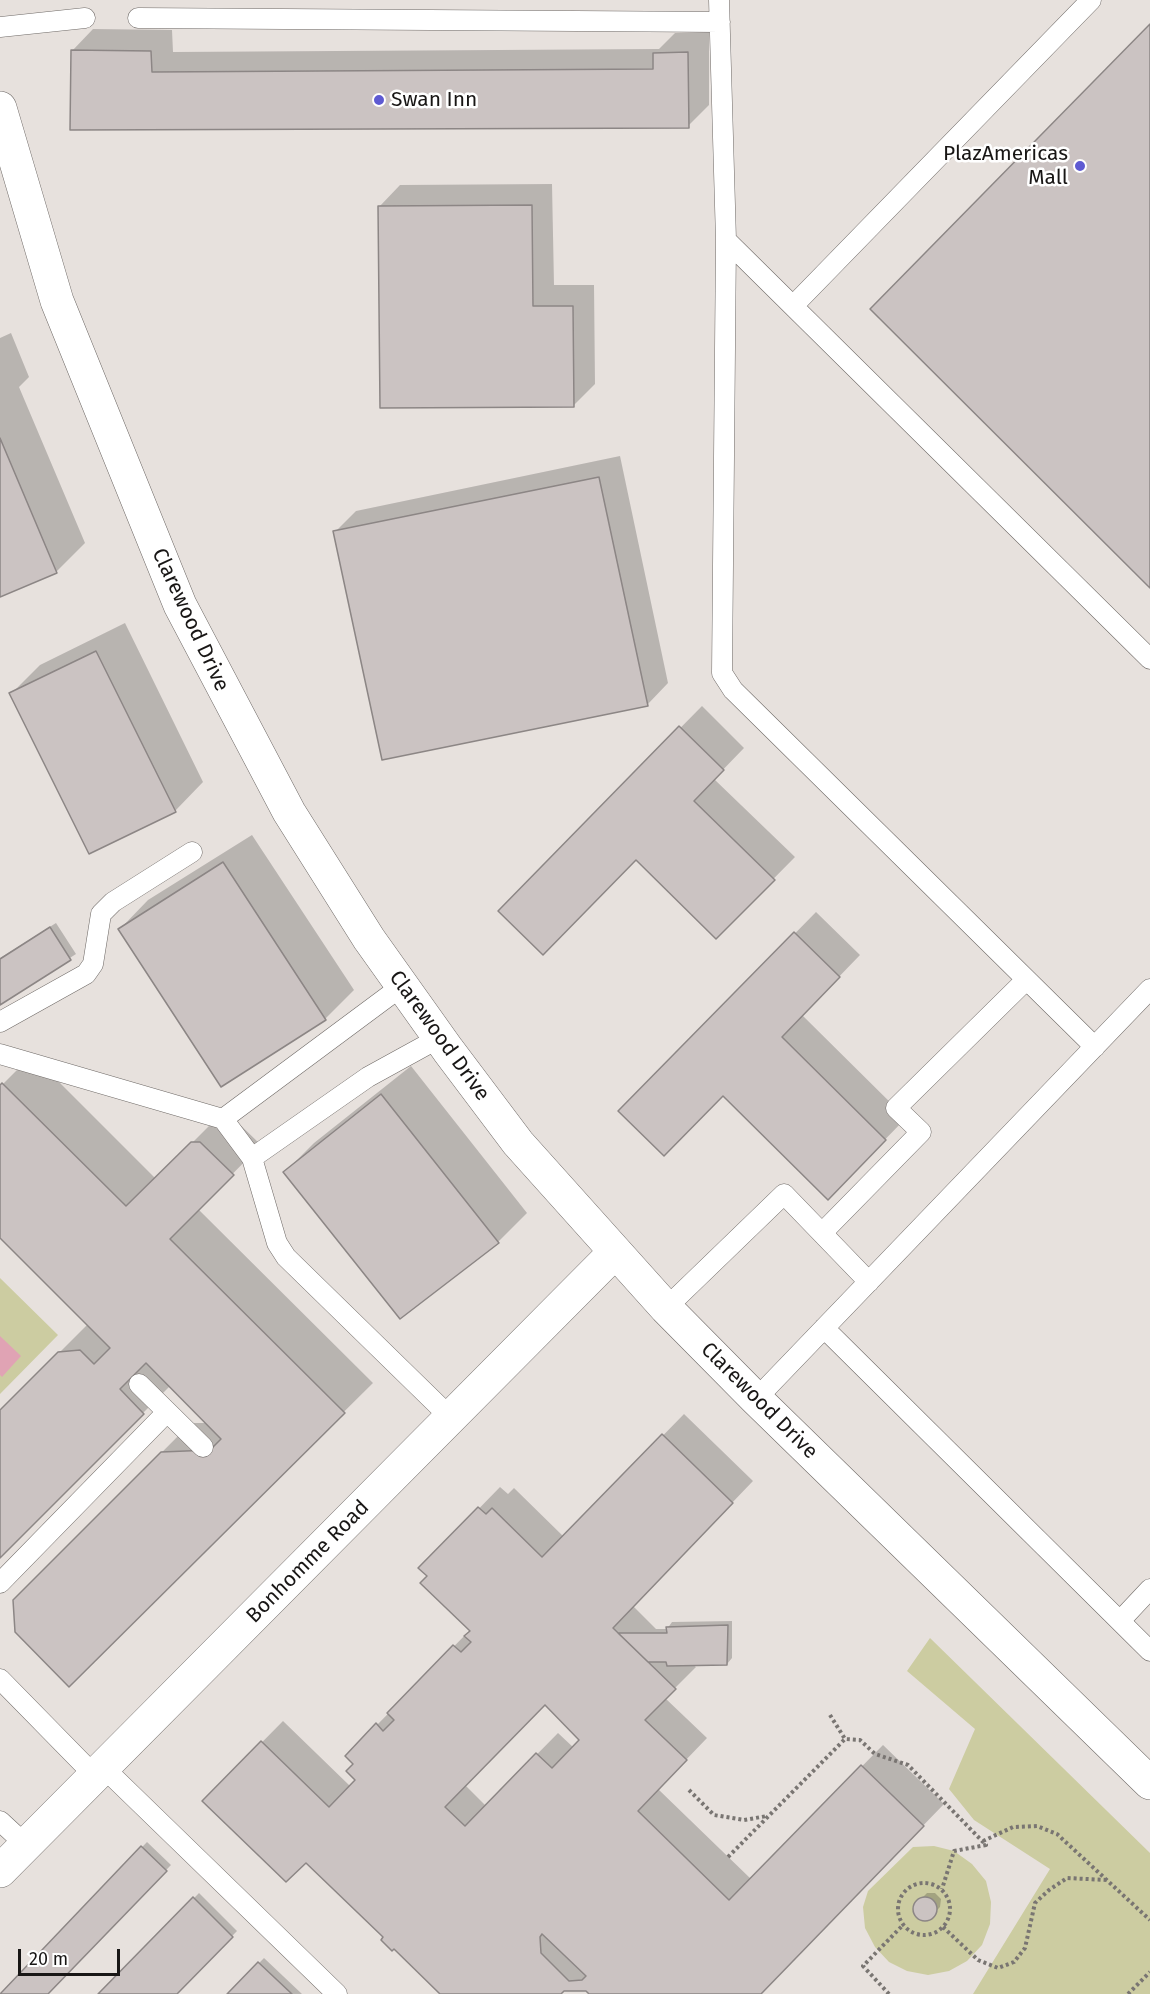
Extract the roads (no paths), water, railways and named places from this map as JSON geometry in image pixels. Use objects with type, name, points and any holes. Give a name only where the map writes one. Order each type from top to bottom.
[{"type":"street","name":"Clarewood Drive","points":[[0,108],[57,301],[180,605],[289,812],[349,909],[439,1038],[518,1143],[666,1308],[756,1399],[1150,1783]]},
{"type":"street","name":"Bonhomme Road","points":[[0,1871],[615,1252]]},
{"type":"lane","points":[[719,0],[726,240],[722,673],[733,690],[1095,1047]]},
{"type":"lane","points":[[793,306],[1091,0]]},
{"type":"lane","points":[[0,27],[86,18]]},
{"type":"lane","points":[[138,18],[720,22]]},
{"type":"lane","points":[[726,240],[1150,659]]},
{"type":"lane","points":[[0,1022],[86,974],[93,964],[101,914],[113,902],[192,852]]},
{"type":"lane","points":[[822,1233],[921,1132],[896,1108],[1026,980]]},
{"type":"lane","points":[[222,1119],[402,986]]},
{"type":"lane","points":[[756,1399],[1150,989]]},
{"type":"lane","points":[[252,1158],[368,1077],[439,1038]]},
{"type":"lane","points":[[0,1054],[222,1119],[252,1158],[278,1243],[286,1257],[451,1418]]},
{"type":"lane","points":[[666,1308],[784,1194],[869,1282]]},
{"type":"lane","points":[[824,1328],[1150,1651]]},
{"type":"lane","points":[[139,1384],[203,1447]]},
{"type":"lane","points":[[0,1583],[167,1412]]},
{"type":"lane","points":[[1120,1621],[1150,1589]]},
{"type":"lane","points":[[0,1679],[337,1994]]},
{"type":"lane","points":[[0,1821],[26,1845]]},
{"type":"place","name":"Swan Inn","points":[[379,100]]},
{"type":"place","name":"PlazAmericas Mall","points":[[1080,166]]}]
